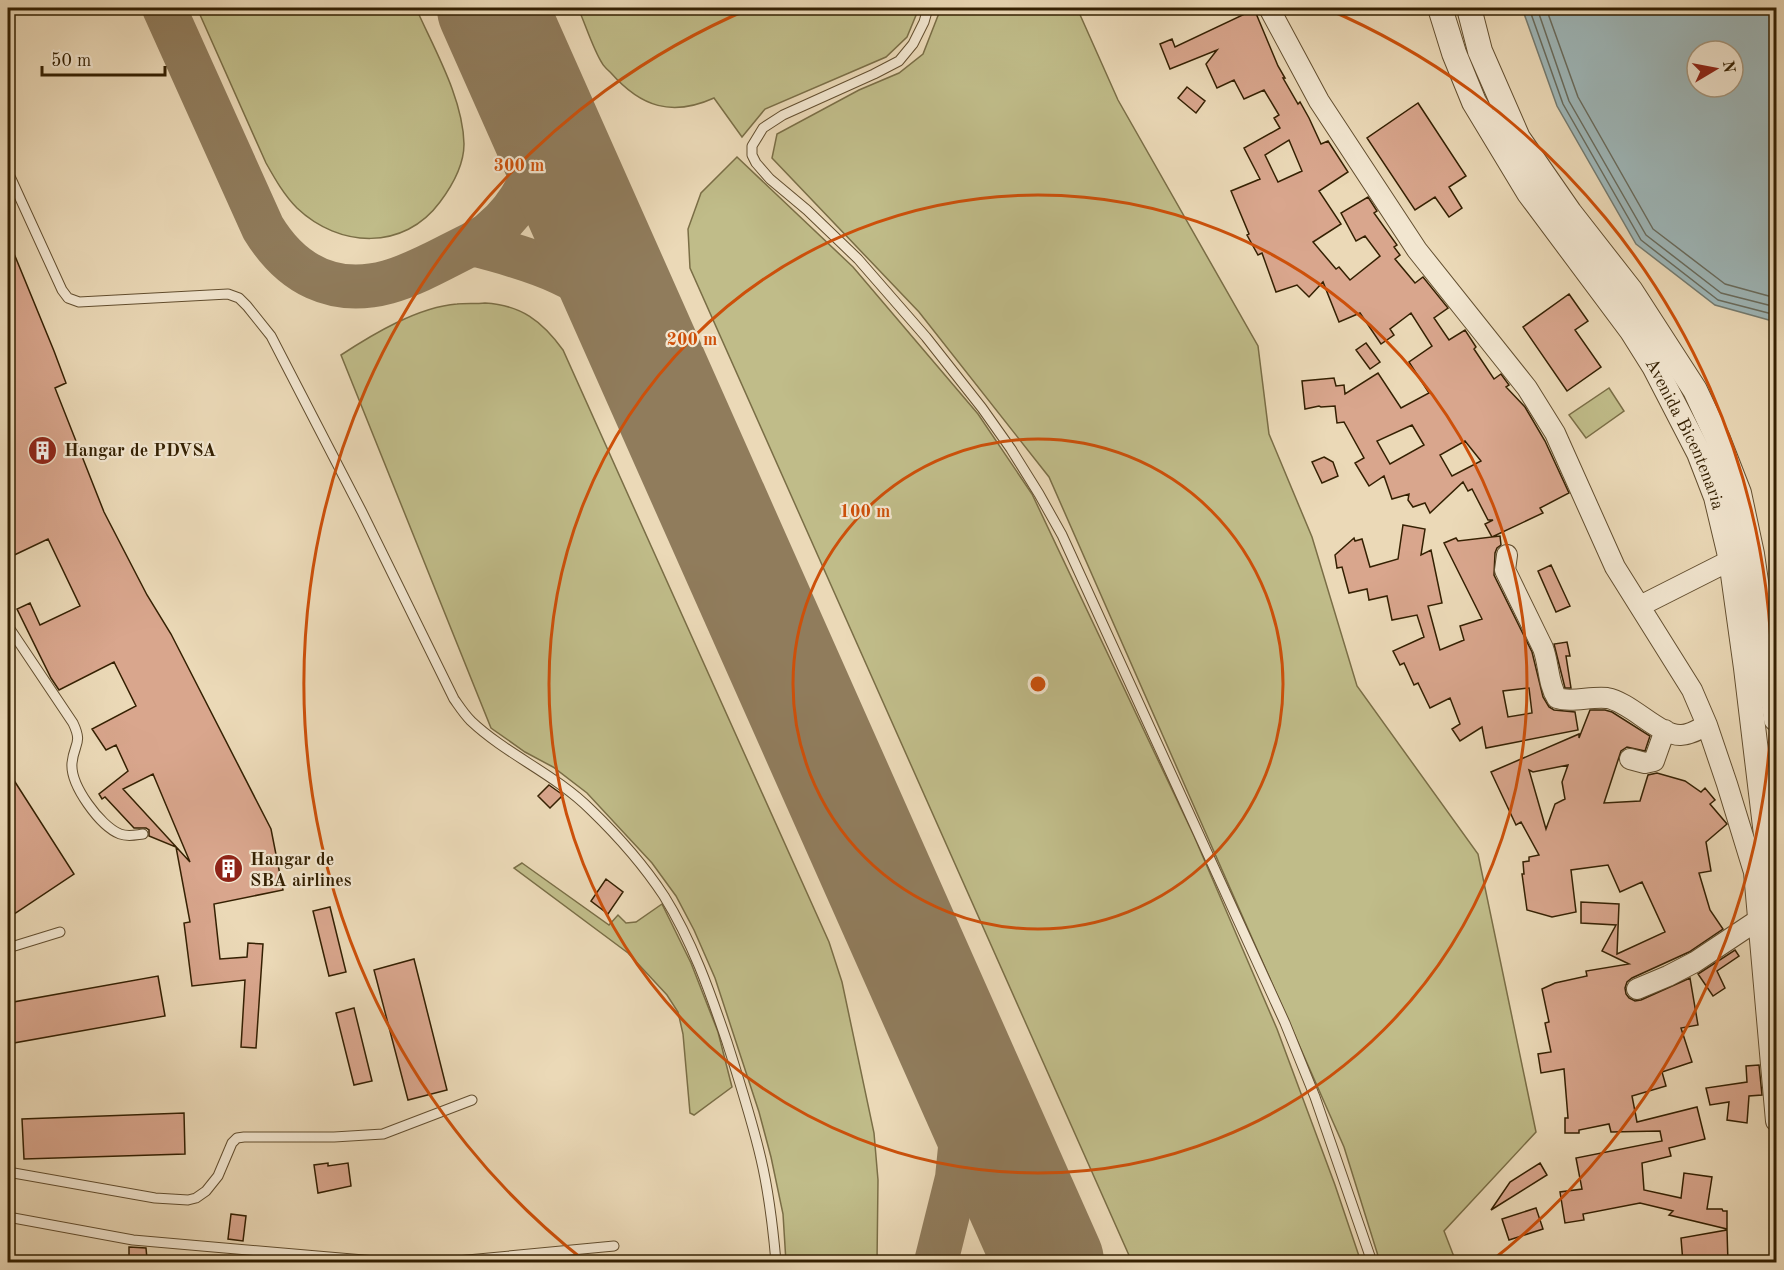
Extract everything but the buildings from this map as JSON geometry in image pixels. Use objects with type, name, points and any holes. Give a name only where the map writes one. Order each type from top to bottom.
[{"type":"street","points":[[1269,8],[1319,101],[1417,250],[1527,388],[1555,433],[1615,567],[1692,690],[1707,725],[1727,784],[1767,919],[1776,1121]]},
{"type":"street","name":"Avenida Bicentenaria","points":[[1440,8],[1454,53],[1474,102],[1529,193],[1632,331],[1654,366],[1699,453],[1741,557],[1769,664],[1776,720]]},
{"type":"street","name":"Avenida Bicentenaria","points":[[1469,8],[1480,51],[1518,138],[1570,213],[1630,291],[1695,390],[1718,439],[1739,493],[1746,668],[1767,919]]},
{"type":"street","points":[[1507,555],[1505,570],[1543,648],[1553,693],[1557,699],[1608,698],[1620,702],[1665,730],[1680,735],[1707,725]]},
{"type":"street","points":[[1640,606],[1741,557]]},
{"type":"street","points":[[1630,759],[1645,763],[1654,761],[1665,730]]},
{"type":"street","points":[[1636,989],[1695,962],[1767,919]]},
{"type":"lane","points":[[928,8],[913,44],[898,61],[783,115],[763,128],[752,146],[752,155],[770,179],[807,210],[858,259],[926,337],[1011,449],[1062,535],[1285,1023],[1315,1097],[1372,1263]]},
{"type":"lane","points":[[8,172],[50,265],[68,298],[79,302],[228,294],[239,298],[271,336],[363,512],[454,699],[470,720],[495,740],[574,794],[621,840],[665,898],[683,931],[716,1007],[762,1160],[772,1218],[776,1263]]},
{"type":"lane","points":[[8,626],[79,735],[72,763],[74,777],[89,807],[117,833],[128,836],[143,834]]},
{"type":"lane","points":[[8,948],[60,932]]},
{"type":"lane","points":[[8,1172],[155,1198],[188,1200],[206,1191],[218,1176],[232,1143],[237,1138],[383,1134],[472,1100]]},
{"type":"lane","points":[[8,1217],[133,1240],[387,1263]]},
{"type":"lane","points":[[446,1263],[614,1246]]},
{"type":"shaded area","points":[[197,8],[416,8],[453,92],[462,127],[464,144],[460,167],[440,202],[425,218],[408,229],[390,236],[371,238],[351,237],[332,231],[297,208],[276,181],[266,163]]},
{"type":"shaded area","points":[[578,8],[919,8],[907,37],[886,57],[765,109],[742,137],[714,98],[699,104],[671,107],[646,101],[622,85],[603,64],[595,51]]},
{"type":"shaded area","points":[[941,8],[1077,8],[1118,100],[1258,346],[1269,434],[1312,537],[1357,686],[1478,854],[1536,1132],[1444,1231],[1456,1262],[1380,1262],[1344,1147],[1049,477],[919,312],[772,158],[777,134],[859,90],[899,73],[923,54]]},
{"type":"shaded area","points":[[737,157],[853,267],[978,414],[1032,494],[1194,836],[1277,1029],[1361,1262],[1132,1262],[690,268],[688,229],[701,193]]},
{"type":"shaded area","points":[[485,303],[509,307],[530,316],[563,350],[829,942],[842,982],[874,1133],[878,1180],[877,1262],[786,1262],[783,1214],[759,1112],[715,978],[676,896],[652,863],[587,793],[553,767],[525,752],[491,728],[341,355],[381,330],[427,310],[457,304]]},
{"type":"shaded area","points":[[1609,388],[1624,411],[1586,438],[1569,415]]},
{"type":"shaded area","points":[[522,863],[609,925],[618,915],[626,923],[636,922],[662,904],[691,963],[718,1032],[732,1087],[694,1115],[690,1113],[683,1034],[678,1012],[667,995],[628,953],[514,868]]},
{"type":"shaded area","points":[[1614,1258],[1615,1262],[1456,1262]]},
{"type":"water","points":[[1522,8],[1776,8],[1776,322],[1715,305],[1636,244],[1557,106]]},
{"type":"taxiway","points":[[164,8],[263,228],[274,244],[300,269],[332,284],[368,286],[410,275],[472,244]]},
{"type":"taxiway","points":[[535,104],[541,129],[538,160],[533,174],[512,211],[488,235],[472,244],[517,256],[581,283],[601,296],[634,328]]},
{"type":"taxiway","points":[[936,1262],[957,1178],[963,1118],[962,1091],[949,1038]]},
{"type":"runway","points":[[492,8],[1049,1262]]},
{"type":"place","name":"Hangar de PDVSA","points":[[43,450]]},
{"type":"place","name":"Hangar de SBA airlines","points":[[229,869]]}]
